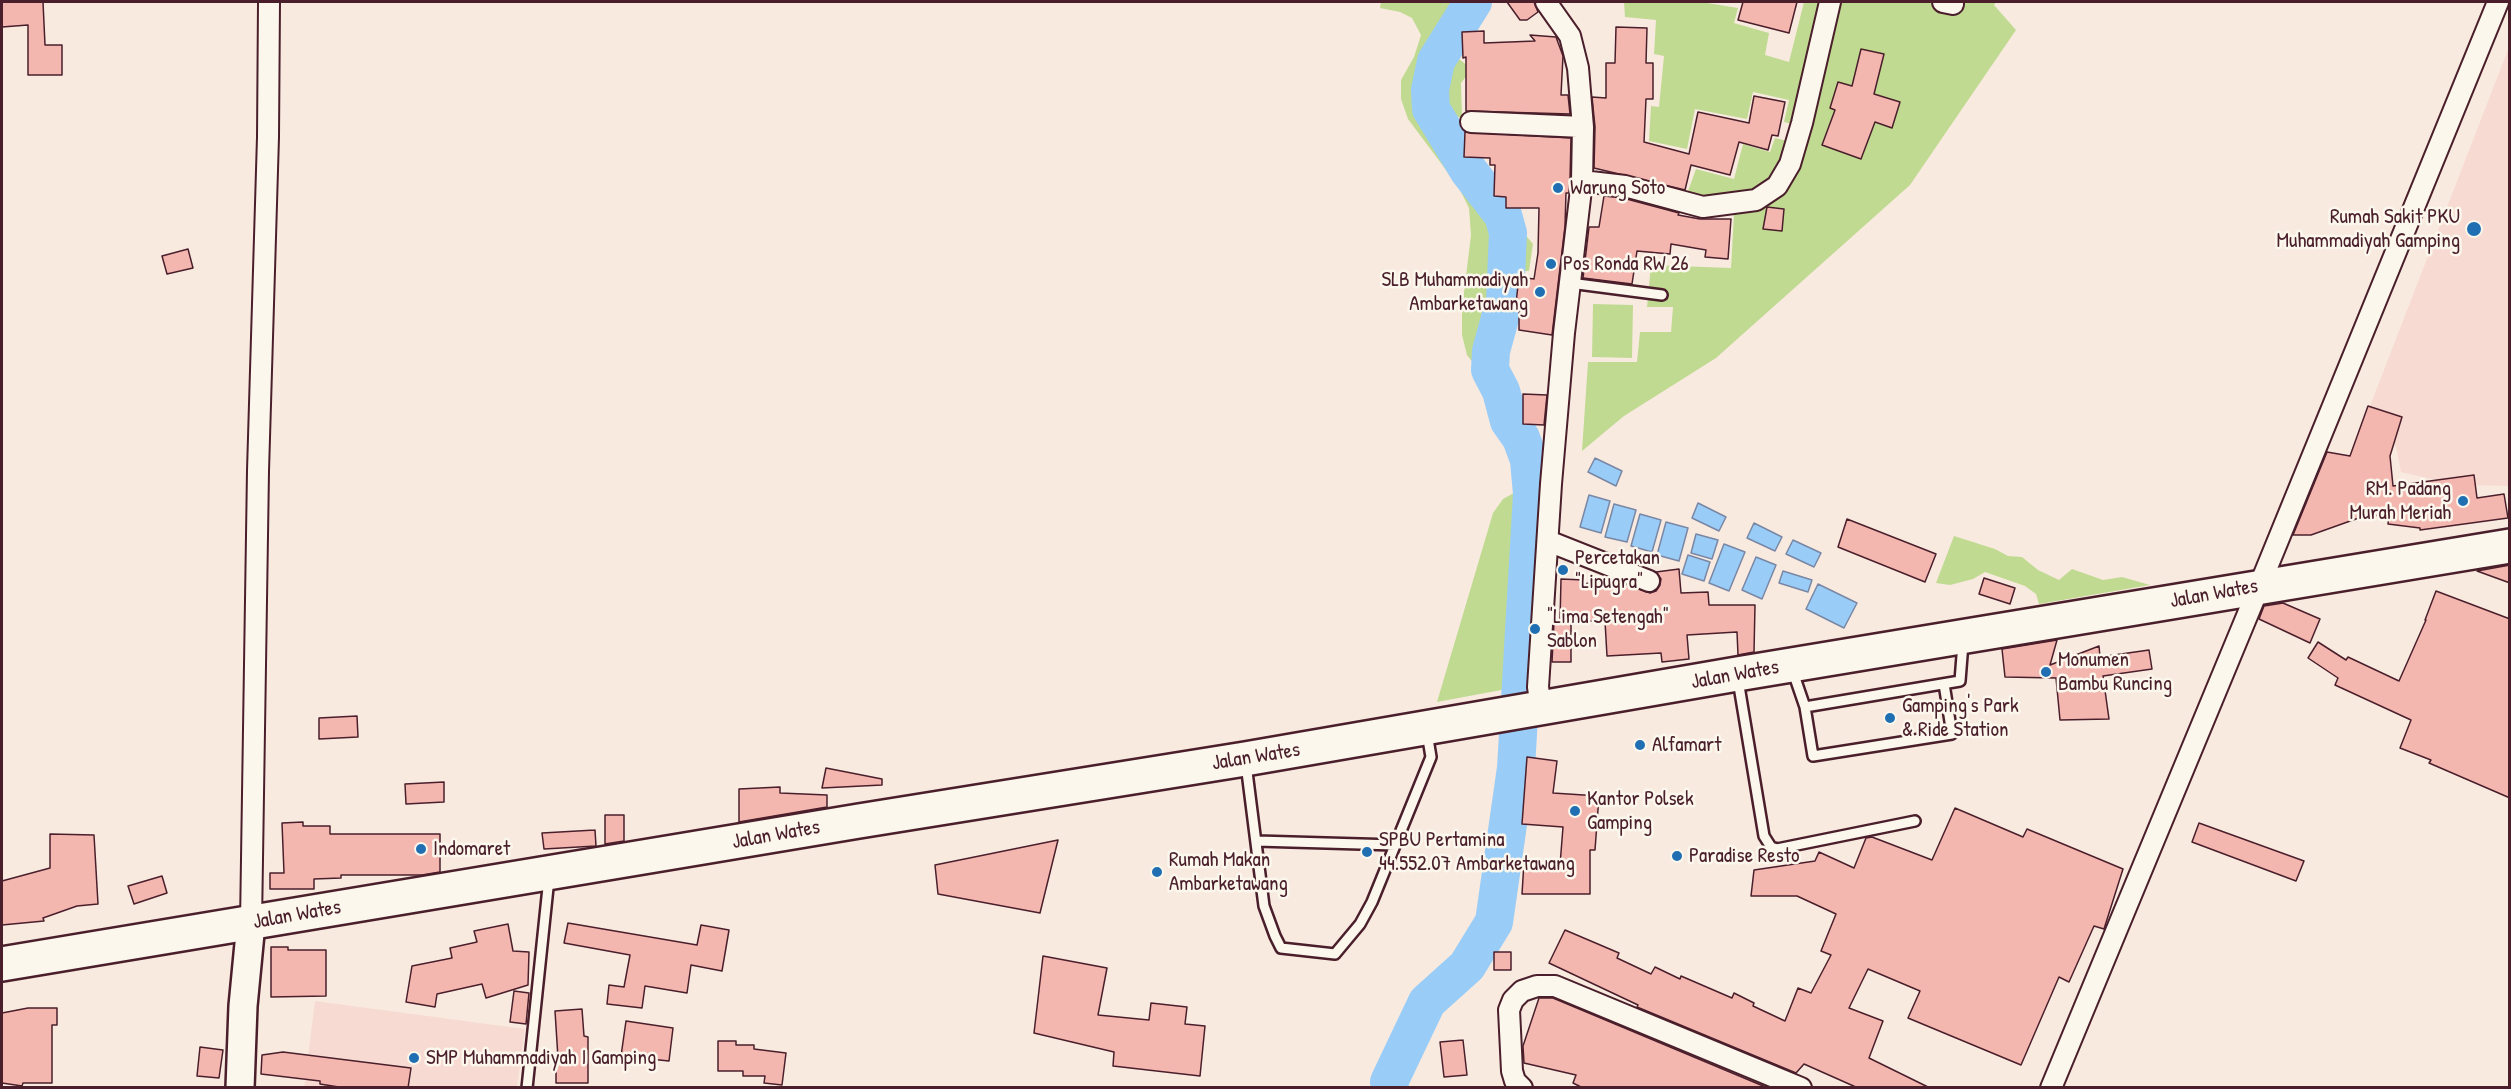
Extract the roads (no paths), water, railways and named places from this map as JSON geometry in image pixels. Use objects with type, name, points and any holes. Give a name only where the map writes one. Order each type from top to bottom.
[{"type":"highway","name":"Jalan Wates","points":[[2,964],[400,896],[549,874],[1245,759],[1737,674],[2510,546]]},
{"type":"street","points":[[240,1088],[243,1006],[251,923],[258,471],[268,137],[269,2]]},
{"type":"street","points":[[1532,710],[1538,687],[1554,436],[1582,181],[1583,127],[1578,68],[1570,36],[1546,2]]},
{"type":"street","points":[[1582,181],[1625,186],[1703,207],[1756,200],[1777,186],[1790,164],[1802,123],[1830,2]]},
{"type":"street","points":[[2051,1088],[2498,2]]},
{"type":"street","points":[[1471,122],[1583,127]]},
{"type":"street","points":[[1548,541],[1649,581]]},
{"type":"street","points":[[1522,1088],[1515,1081],[1512,1071],[1509,1010],[1513,1000],[1522,991],[1537,986],[1555,986],[1795,1086]]},
{"type":"lane","points":[[1570,283],[1662,295]]},
{"type":"lane","points":[[1805,707],[1960,681],[1963,636]]},
{"type":"lane","points":[[1791,665],[1805,707],[1813,756],[1952,734],[1944,684]]},
{"type":"lane","points":[[1737,674],[1764,836],[1768,844],[1777,849],[1915,821]]},
{"type":"lane","points":[[1245,759],[1264,906],[1281,948],[1335,954],[1360,924],[1372,902],[1431,757],[1426,728]]},
{"type":"lane","points":[[1257,841],[1395,845]]},
{"type":"lane","points":[[526,1088],[549,874]]},
{"type":"water","points":[[1595,458],[1622,471],[1616,486],[1588,472]]},
{"type":"water","points":[[1589,495],[1610,501],[1601,533],[1580,527]]},
{"type":"water","points":[[1698,503],[1726,517],[1719,531],[1692,518]]},
{"type":"water","points":[[1614,504],[1636,510],[1627,542],[1605,537]]},
{"type":"water","points":[[1640,514],[1661,520],[1652,552],[1631,546]]},
{"type":"water","points":[[1666,522],[1688,528],[1679,561],[1657,555]]},
{"type":"water","points":[[1754,523],[1782,537],[1775,551],[1747,538]]},
{"type":"water","points":[[1696,534],[1718,540],[1712,559],[1691,553]]},
{"type":"water","points":[[1793,540],[1821,553],[1814,567],[1786,554]]},
{"type":"water","points":[[1724,544],[1745,552],[1729,591],[1709,583]]},
{"type":"water","points":[[1688,555],[1710,562],[1704,581],[1682,574]]},
{"type":"water","points":[[1756,557],[1776,565],[1762,599],[1742,590]]},
{"type":"water","points":[[1783,571],[1812,580],[1808,592],[1779,583]]},
{"type":"water","points":[[1818,584],[1857,603],[1844,628],[1806,609]]},
{"type":"waterway","points":[[1390,1088],[1389,1082],[1427,1002],[1467,966],[1494,922],[1516,768],[1532,494],[1529,460],[1521,438],[1509,421],[1501,391],[1490,370],[1491,351],[1505,300],[1508,233],[1503,215],[1468,170],[1431,109],[1430,90],[1436,61],[1473,2]]},
{"type":"place","name":"Warung Soto","points":[[1558,188]]},
{"type":"place","name":"Rumah Sakit PKU Muhammadiyah Gamping","points":[[2474,229]]},
{"type":"place","name":"Pos Ronda RW 26","points":[[1551,264]]},
{"type":"place","name":"SLB Muhammadiyah Ambarketawang","points":[[1540,292]]},
{"type":"place","name":"RM. Padang Murah Meriah","points":[[2463,501]]},
{"type":"place","name":"Percetakan \"Lipugra\"","points":[[1563,570]]},
{"type":"place","name":"\"Lima Setengah\" Sablon","points":[[1535,629]]},
{"type":"place","name":"Monumen Bambu Runcing","points":[[2046,672]]},
{"type":"place","name":"Gamping's Park & Ride Station","points":[[1890,718]]},
{"type":"place","name":"Alfamart","points":[[1640,745]]},
{"type":"place","name":"Kantor Polsek Gamping","points":[[1575,811]]},
{"type":"place","name":"Indomaret","points":[[421,849]]},
{"type":"place","name":"SPBU Pertamina 44.552.07 Ambarketawang","points":[[1367,852]]},
{"type":"place","name":"Paradise Resto","points":[[1677,856]]},
{"type":"place","name":"Rumah Makan Ambarketawang","points":[[1157,872]]},
{"type":"place","name":"SMP Muhammadiyah I Gamping","points":[[414,1058]]}]
